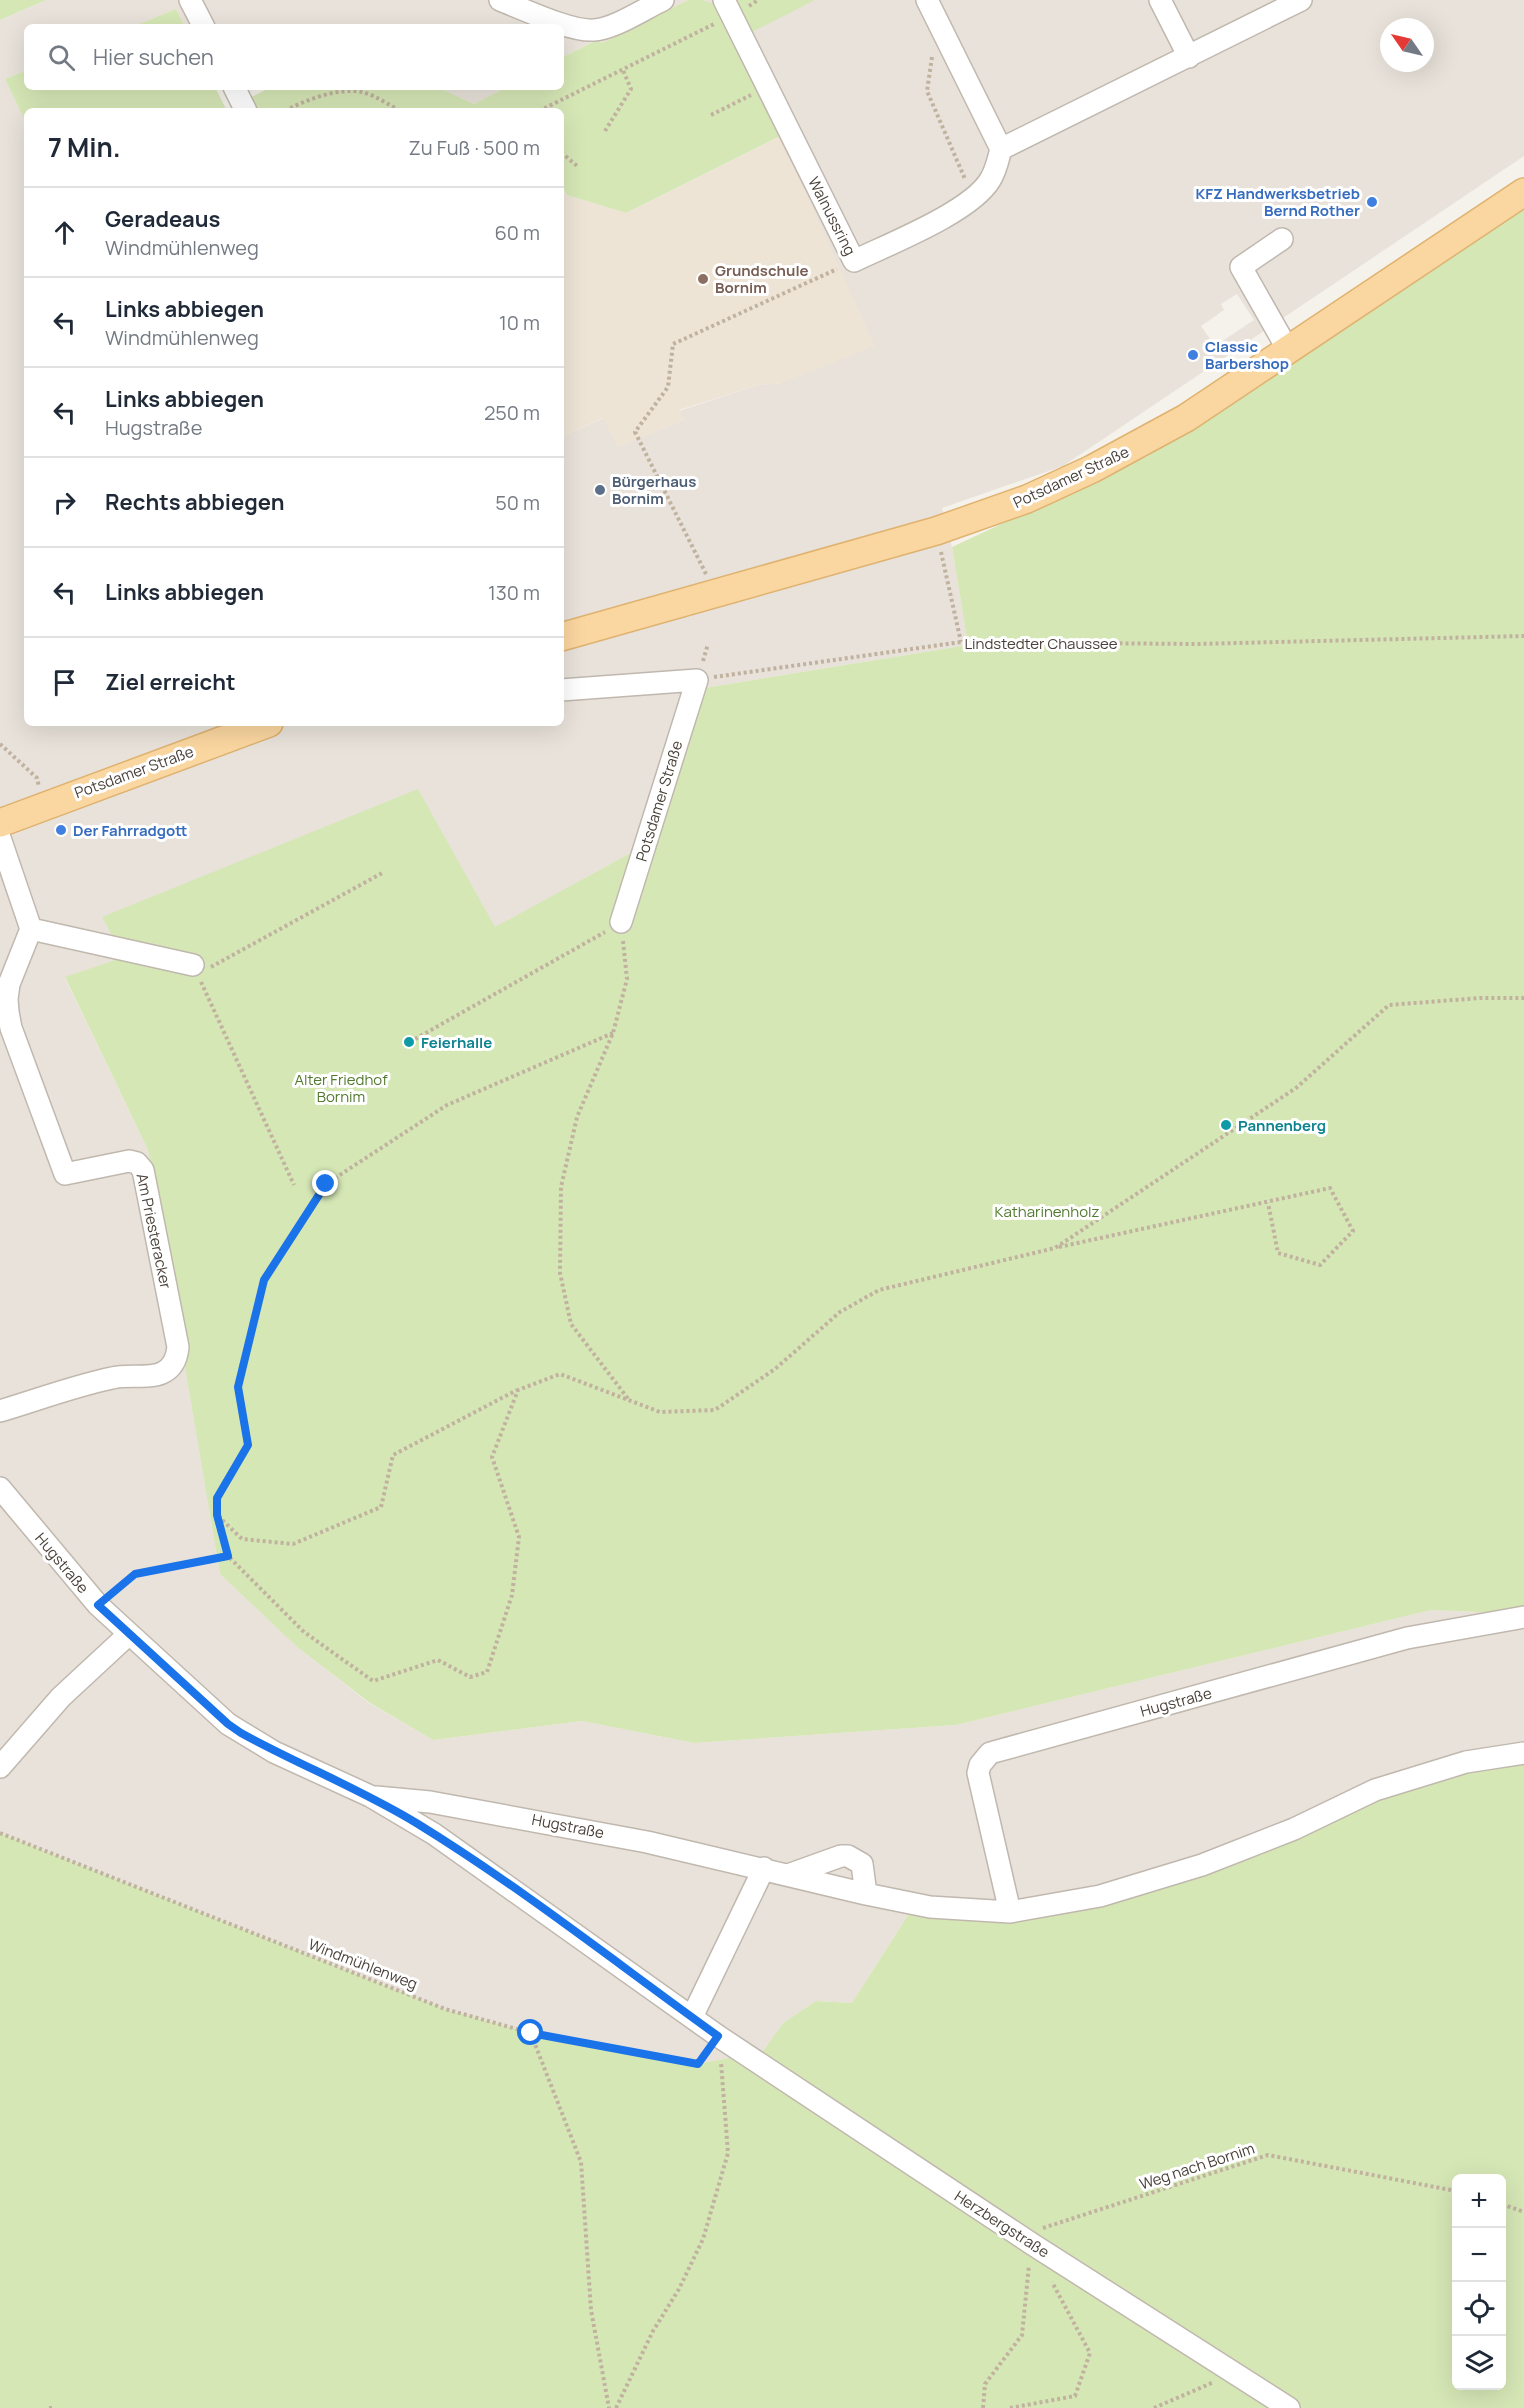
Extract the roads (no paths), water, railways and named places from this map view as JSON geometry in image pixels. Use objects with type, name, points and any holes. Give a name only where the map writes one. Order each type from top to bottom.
[{"type":"main road","name":"Potsdamer Straße","points":[[564,636],[936,531],[1027,499],[1092,469],[1186,418],[1524,192]]},
{"type":"main road","name":"Potsdamer Straße","points":[[0,823],[261,726]]},
{"type":"street","points":[[190,0],[202,24]]},
{"type":"street","points":[[500,0],[563,24]]},
{"type":"street","points":[[564,24],[584,30],[606,28],[663,0]]},
{"type":"street","points":[[927,0],[1001,149],[1301,0]]},
{"type":"street","points":[[1160,0],[1189,57]]},
{"type":"street","name":"Walnussring","points":[[728,8],[854,261],[965,206],[990,180],[1001,149]]},
{"type":"street","points":[[236,90],[244,108]]},
{"type":"street","points":[[1282,239],[1240,267],[1288,350]]},
{"type":"street","name":"Potsdamer Straße","points":[[564,690],[697,680],[621,922]]},
{"type":"street","points":[[0,838],[31,929],[193,965]]},
{"type":"street","name":"Am Priesteracker","points":[[0,1411],[112,1378],[136,1374],[153,1376],[172,1366],[177,1357],[178,1347],[143,1170],[137,1163],[129,1161],[65,1174],[11,1028],[7,999],[9,984],[31,929]]},
{"type":"street","name":"Hugstraße","points":[[0,1488],[98,1605],[228,1724],[324,1776],[370,1796],[417,1823],[483,1867],[718,2036]]},
{"type":"street","name":"Hugstraße","points":[[1010,1912],[978,1773],[980,1765],[990,1753],[1407,1638],[1524,1617]]},
{"type":"street","points":[[0,1767],[61,1697],[129,1634]]},
{"type":"street","name":"Hugstraße","points":[[370,1796],[430,1802],[566,1826],[764,1868],[866,1894],[930,1907],[1010,1912],[1100,1896],[1202,1865],[1294,1829],[1375,1790],[1466,1761],[1524,1753]]},
{"type":"street","points":[[788,1875],[841,1856],[848,1856],[862,1864],[866,1894]]},
{"type":"street","points":[[692,2017],[764,1868]]},
{"type":"street","name":"Herzbergstraße","points":[[718,2036],[1026,2240],[1289,2408]]},
{"type":"place","name":"KFZ Handwerksbetrieb Bernd Rother","points":[[1372,202]]},
{"type":"place","name":"Grundschule Bornim","points":[[703,279]]},
{"type":"place","name":"Classic Barbershop","points":[[1193,355]]},
{"type":"place","name":"Bürgerhaus Bornim","points":[[600,490]]},
{"type":"place","name":"Der Fahrradgott","points":[[61,830]]},
{"type":"place","name":"Feierhalle","points":[[409,1042]]},
{"type":"place","name":"Pannenberg","points":[[1226,1125]]},
{"type":"park label","name":"Alter Friedhof Bornim","points":[[341,1088]]},
{"type":"park label","name":"Katharinenholz","points":[[1047,1211]]}]
